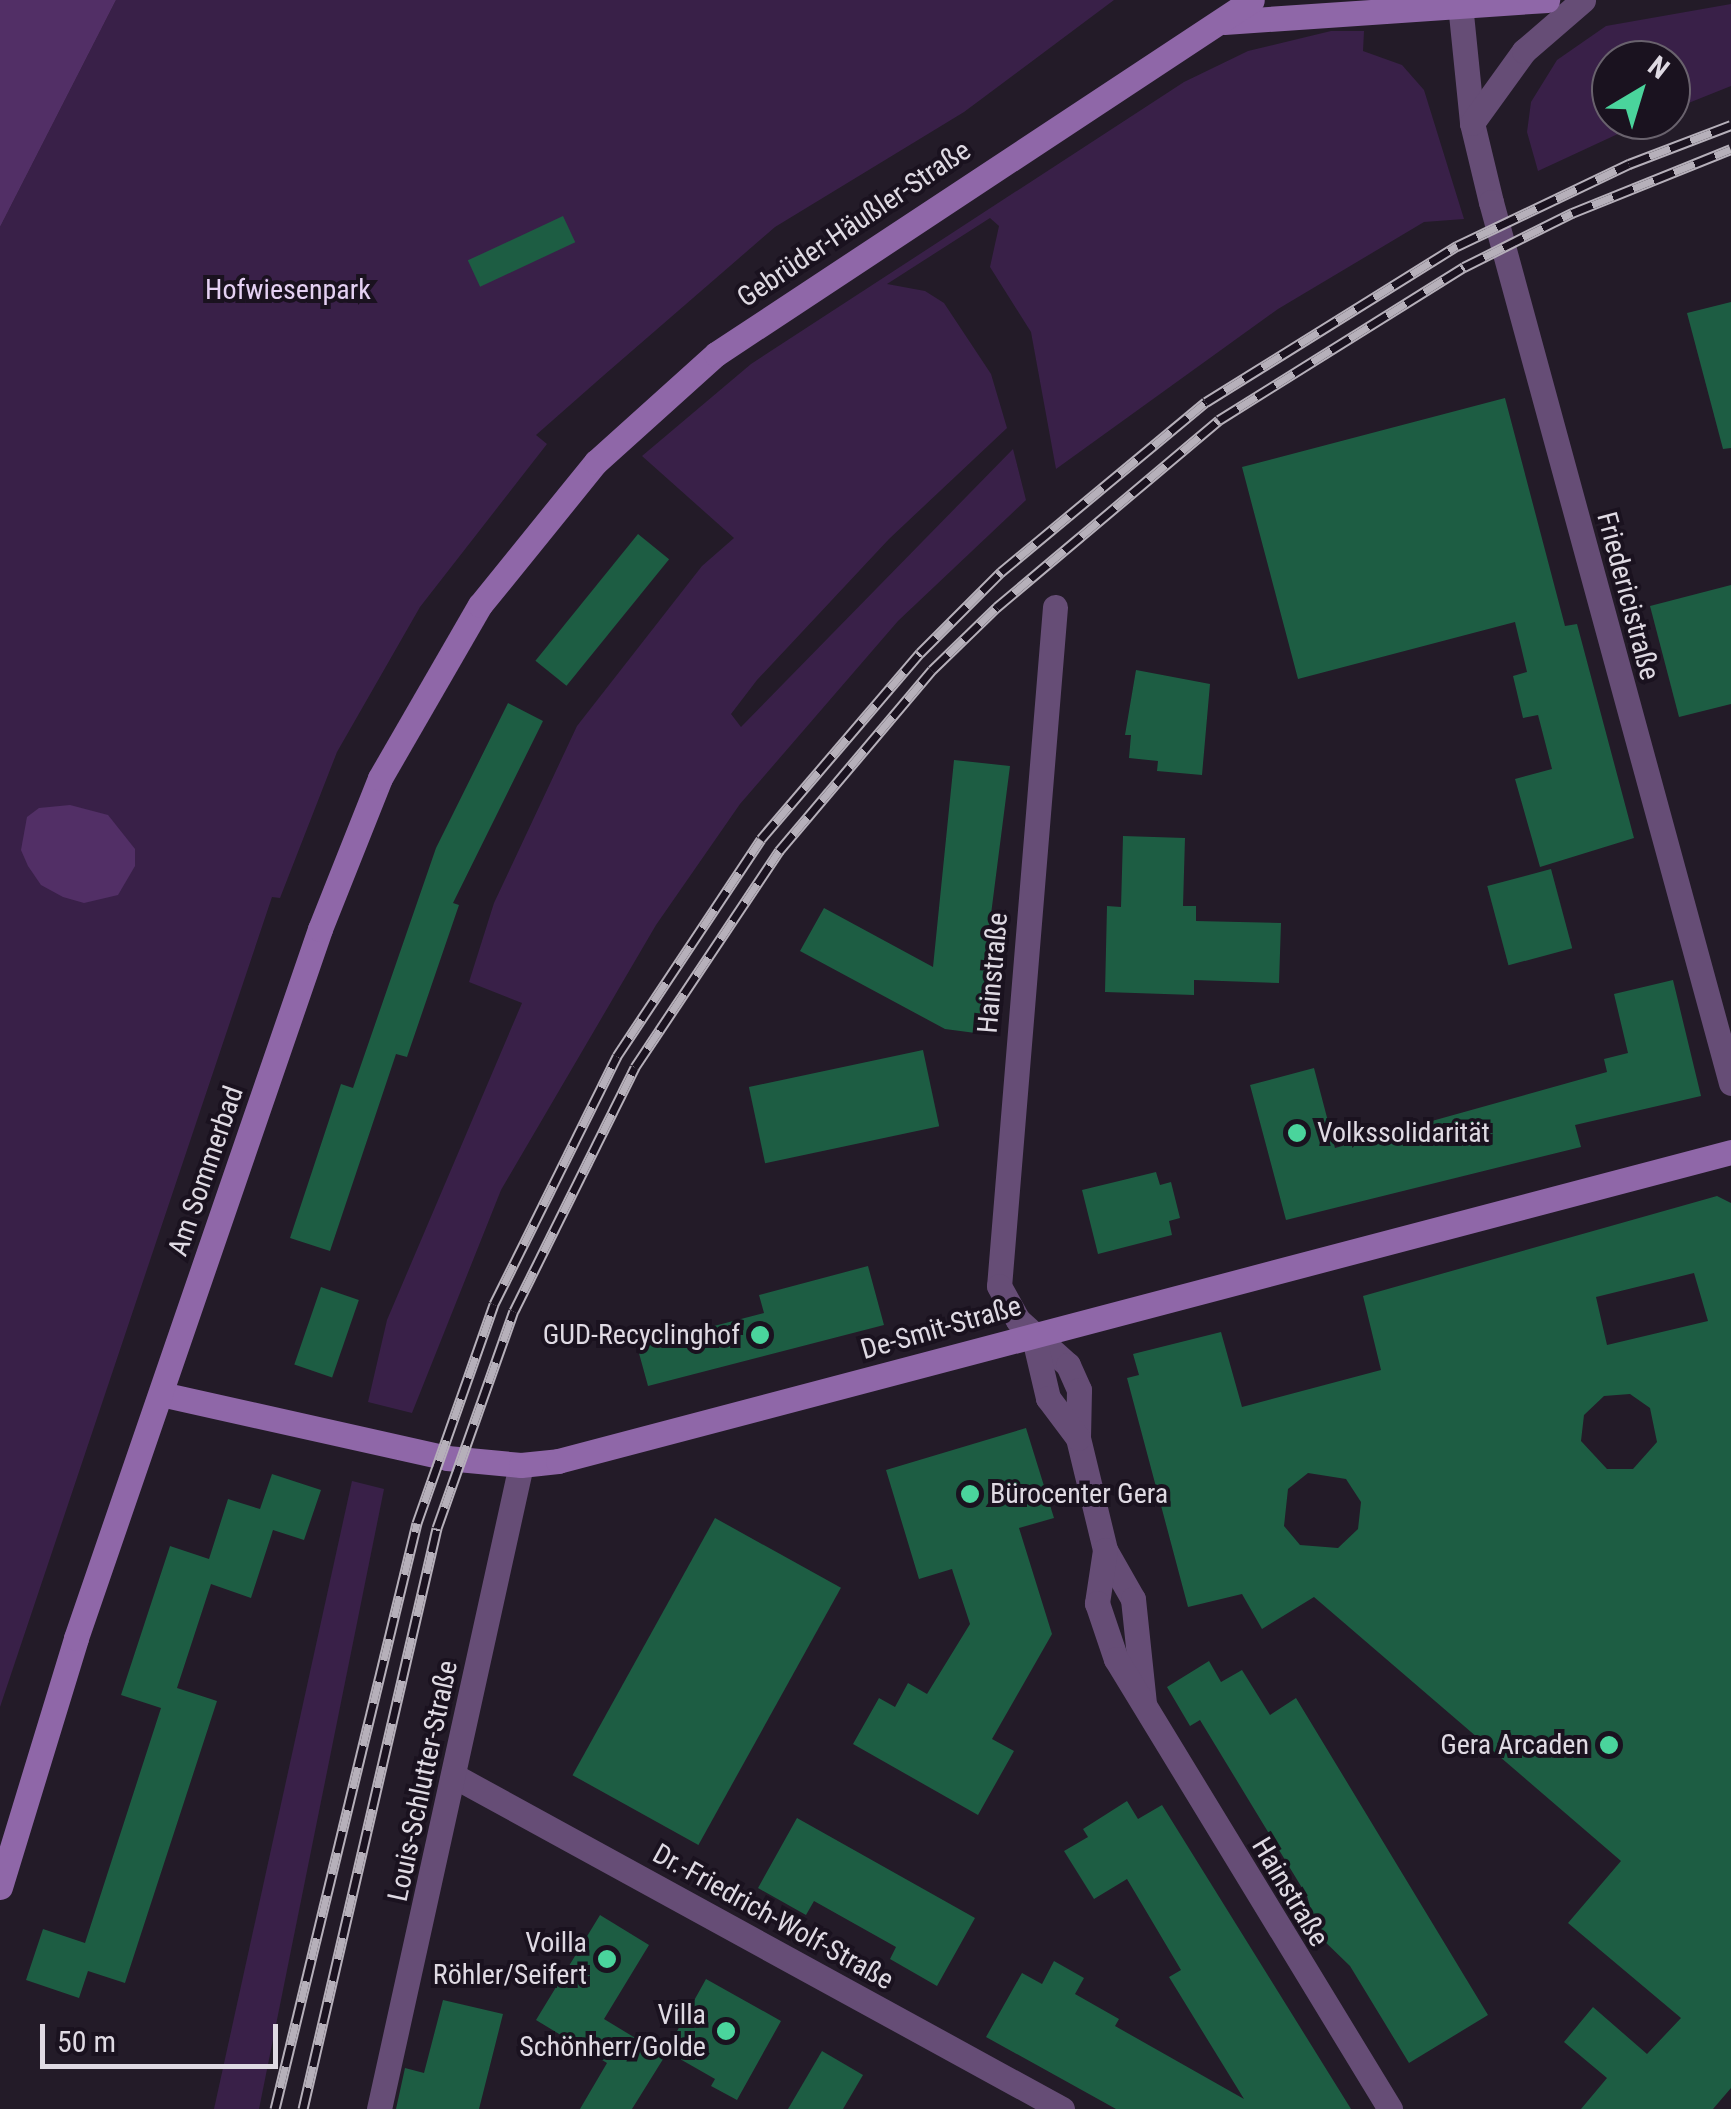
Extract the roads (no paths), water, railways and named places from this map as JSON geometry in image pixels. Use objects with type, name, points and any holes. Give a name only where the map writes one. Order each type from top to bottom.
[{"type":"main road","name":"Gebrüder-Häußler-Straße","points":[[550,513],[643,417],[716,354],[1252,0]]},
{"type":"main road","name":"Gebrüder-Häußler-Straße","points":[[1219,22],[1460,2],[1547,0]]},
{"type":"main road","name":"Am Sommerbad","points":[[0,1887],[76,1638],[320,929],[380,778],[480,606],[550,513]]},
{"type":"main road","name":"De-Smit-Straße","points":[[161,1394],[447,1458],[521,1465],[646,1440],[1033,1334],[1731,1152]]},
{"type":"street","points":[[1472,123],[1524,51],[1583,0]]},
{"type":"street","name":"Friedericistraße","points":[[1460,2],[1472,123],[1731,1084]]},
{"type":"street","name":"Hainstraße","points":[[1056,606],[997,1260],[1006,1303],[1033,1334],[1048,1398],[1078,1438],[1105,1550],[1097,1603],[1116,1660],[1390,2109]]},
{"type":"street","name":"Louis-Schlutter-Straße","points":[[379,2109],[456,1776],[521,1465]]},
{"type":"street","name":"Dr.-Friedrich-Wolf-Straße","points":[[456,1776],[1062,2109]]},
{"type":"railway","points":[[275,2109],[417,1523],[494,1304],[617,1056],[761,839],[920,653],[1001,572],[1206,402],[1457,246],[1629,164],[1731,125]]},
{"type":"railway","points":[[303,2109],[437,1528],[514,1311],[635,1067],[779,851],[932,670],[997,607],[1219,420],[1464,267],[1572,213],[1731,149]]},
{"type":"place","name":"Volkssolidarität","points":[[1297,1133]]},
{"type":"place","name":"GUD-Recyclinghof","points":[[760,1335]]},
{"type":"place","name":"Bürocenter Gera","points":[[970,1494]]},
{"type":"place","name":"Gera Arcaden","points":[[1609,1745]]},
{"type":"place","name":"Voilla Röhler/Seifert","points":[[607,1959]]},
{"type":"place","name":"Villa Schönherr/Golde","points":[[726,2031]]},
{"type":"park label","name":"Hofwiesenpark","points":[[288,290]]}]
